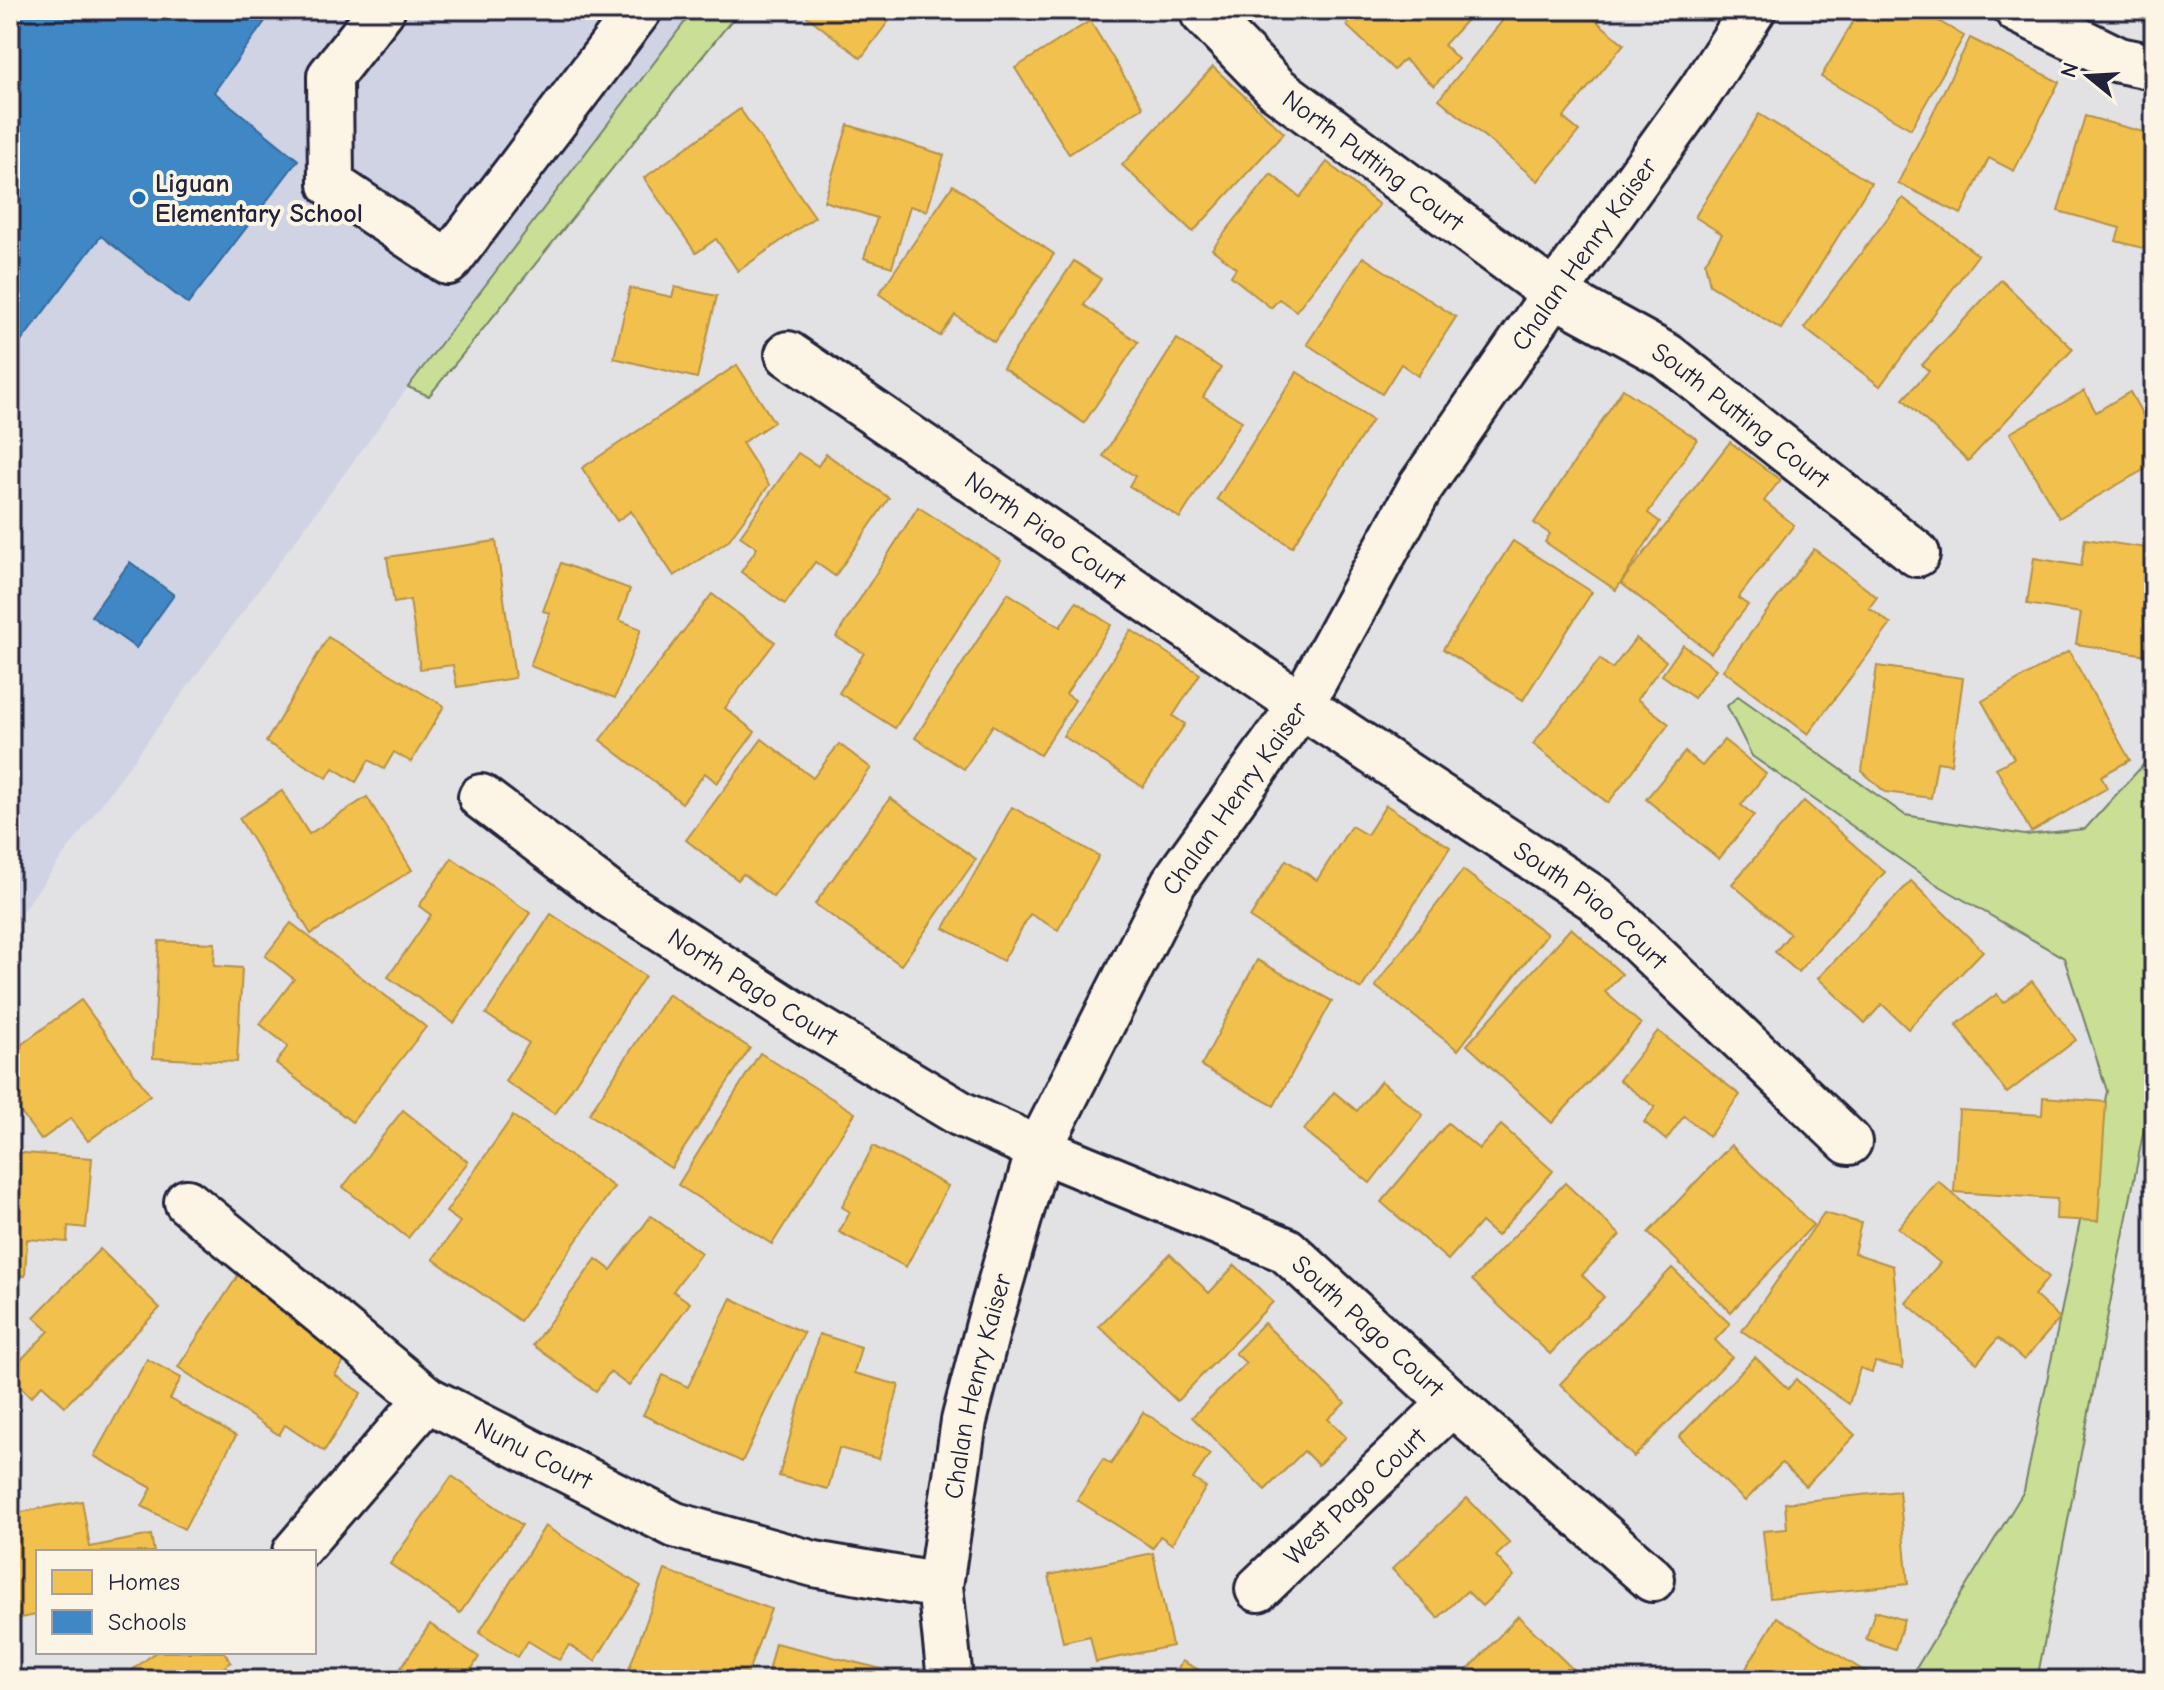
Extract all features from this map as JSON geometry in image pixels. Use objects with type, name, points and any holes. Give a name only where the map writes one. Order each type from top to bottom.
[{"type":"street","points":[[382,10],[330,76],[331,184],[448,262],[639,10]]},
{"type":"street","name":"Chalan Henry Kaiser","points":[[950,1680],[940,1586],[964,1421],[1039,1149],[1174,882],[1301,705],[1421,486],[1554,294],[1700,92],[1753,10]]},
{"type":"street","points":[[2017,10],[2119,60],[2154,67]]},
{"type":"street","name":"North Putting Court","points":[[1203,13],[1277,89],[1554,294]]},
{"type":"street","name":"South Putting Court","points":[[1554,294],[1667,356],[1917,554]]},
{"type":"street","name":"North Piao Court","points":[[788,354],[1301,705]]},
{"type":"street","name":"South Piao Court","points":[[1301,705],[1595,899],[1849,1142]]},
{"type":"street","name":"North Pago Court","points":[[481,797],[613,897],[809,1023],[961,1114],[1039,1149]]},
{"type":"street","name":"South Pago Court","points":[[1039,1149],[1286,1250],[1452,1403],[1652,1579]]},
{"type":"street","name":"Nunu Court","points":[[187,1202],[427,1399],[675,1525],[814,1564],[940,1586]]},
{"type":"street","points":[[297,1550],[427,1399]]},
{"type":"street","name":"West Pago Court","points":[[1258,1589],[1452,1403]]},
{"type":"shaded area","points":[[10,10],[694,10],[408,387],[10,928]]},
{"type":"green space","points":[[694,10],[740,10],[429,396],[408,387]]},
{"type":"green space","points":[[1738,696],[1905,815],[2024,835],[2085,829],[2154,753],[2154,1077],[2037,1680],[1909,1680],[2024,1491],[2107,1091],[2064,958],[1931,881],[1752,756],[1727,706]]},
{"type":"building: Homes","points":[[799,10],[897,10],[861,58]]},
{"type":"building: Homes","points":[[1360,10],[1476,10],[1444,45],[1458,59],[1434,86],[1404,59],[1394,70],[1346,25]]},
{"type":"building: Homes","points":[[1511,10],[1583,10],[1624,44],[1563,118],[1579,131],[1538,181],[1439,99]]},
{"type":"building: Homes","points":[[1860,10],[1933,10],[1930,16],[1964,36],[1911,129],[1821,77]]},
{"type":"building: Homes","points":[[1090,21],[1143,107],[1069,154],[1015,68]]},
{"type":"building: Homes","points":[[1970,38],[2059,82],[2014,171],[1989,158],[1961,214],[1898,183]]},
{"type":"building: Homes","points":[[1213,67],[1284,133],[1193,232],[1122,165]]},
{"type":"building: Homes","points":[[740,109],[815,217],[738,271],[716,239],[696,253],[644,178]]},
{"type":"building: Homes","points":[[1759,114],[1871,183],[1781,329],[1710,285],[1705,263],[1722,234],[1695,217]]},
{"type":"building: Homes","points":[[2085,116],[2154,135],[2154,251],[2116,241],[2120,228],[2058,211]]},
{"type":"building: Homes","points":[[848,125],[944,155],[927,211],[910,206],[892,267],[864,258],[877,218],[824,201]]},
{"type":"building: Homes","points":[[1327,162],[1379,205],[1296,311],[1279,299],[1271,308],[1231,276],[1236,268],[1212,249],[1271,174],[1300,197]]},
{"type":"building: Homes","points":[[953,185],[1054,254],[994,342],[955,315],[940,336],[879,294]]},
{"type":"building: Homes","points":[[1903,198],[1978,255],[1880,386],[1804,328]]},
{"type":"building: Homes","points":[[1363,257],[1456,317],[1418,376],[1401,364],[1382,394],[1307,344]]},
{"type":"building: Homes","points":[[1074,261],[1101,279],[1084,305],[1138,342],[1084,423],[1003,368]]},
{"type":"building: Homes","points":[[2001,280],[2073,349],[1968,461],[1903,399],[1929,371],[1922,365]]},
{"type":"building: Homes","points":[[675,287],[717,296],[697,378],[614,358],[630,288],[672,297]]},
{"type":"building: Homes","points":[[1177,339],[1221,368],[1203,397],[1242,421],[1180,518],[1129,486],[1135,476],[1103,456]]},
{"type":"building: Homes","points":[[737,365],[774,422],[742,443],[769,485],[728,541],[674,576],[631,511],[617,521],[582,468]]},
{"type":"building: Homes","points":[[1297,372],[1372,420],[1292,547],[1217,499]]},
{"type":"building: Homes","points":[[1623,389],[1697,439],[1648,513],[1660,522],[1616,590],[1545,542],[1550,534],[1534,523]]},
{"type":"building: Homes","points":[[2084,391],[2096,412],[2130,392],[2154,435],[2154,464],[2059,518],[2010,433]]},
{"type":"building: Homes","points":[[1730,442],[1780,480],[1764,501],[1794,525],[1738,598],[1748,605],[1711,653],[1621,583]]},
{"type":"building: Homes","points":[[798,453],[818,466],[826,454],[889,498],[835,576],[815,562],[785,604],[741,572],[757,548],[740,536]]},
{"type":"building: Homes","points":[[918,507],[1001,560],[895,728],[839,693],[864,653],[836,637]]},
{"type":"building: Homes","points":[[2085,539],[2153,549],[2142,613],[2154,616],[2154,656],[2076,644],[2081,613],[2027,604],[2034,558],[2081,566]]},
{"type":"building: Homes","points":[[496,541],[515,678],[457,687],[453,665],[420,669],[410,600],[394,603],[387,557]]},
{"type":"building: Homes","points":[[1513,541],[1592,592],[1523,700],[1443,649]]},
{"type":"building: Homes","points":[[1814,549],[1877,597],[1869,608],[1891,624],[1808,734],[1723,670]]},
{"type":"building: Homes","points":[[561,563],[630,589],[619,620],[641,629],[615,698],[530,666],[550,613],[543,611]]},
{"type":"building: Homes","points":[[1008,593],[1060,627],[1076,602],[1111,625],[1066,694],[1075,700],[1040,755],[993,725],[964,769],[915,738]]},
{"type":"building: Homes","points":[[712,594],[775,642],[725,708],[755,732],[717,783],[705,773],[682,803],[600,740]]},
{"type":"building: Homes","points":[[1131,630],[1200,674],[1173,716],[1185,724],[1143,787],[1063,736]]},
{"type":"building: Homes","points":[[328,637],[444,706],[411,762],[394,752],[384,769],[369,760],[356,782],[333,768],[327,778],[266,742]]},
{"type":"building: Homes","points":[[1636,638],[1666,661],[1637,699],[1669,724],[1608,803],[1533,744],[1600,659],[1612,669]]},
{"type":"building: Homes","points":[[1683,645],[1716,669],[1694,698],[1662,675]]},
{"type":"building: Homes","points":[[2069,651],[2130,760],[2101,776],[2107,788],[2031,832],[1996,768],[2014,758],[1982,701]]},
{"type":"building: Homes","points":[[1877,666],[1963,678],[1951,764],[1937,762],[1931,798],[1885,792],[1862,771]]},
{"type":"building: Homes","points":[[762,739],[813,778],[839,744],[871,768],[773,897],[743,874],[738,880],[686,840]]},
{"type":"building: Homes","points":[[1724,740],[1766,774],[1741,805],[1754,815],[1719,859],[1646,799],[1685,752],[1702,766]]},
{"type":"building: Homes","points":[[282,791],[309,834],[367,797],[412,870],[311,934],[239,818]]},
{"type":"building: Homes","points":[[890,798],[976,859],[901,965],[815,904]]},
{"type":"building: Homes","points":[[1804,801],[1885,872],[1798,972],[1775,952],[1790,934],[1732,884]]},
{"type":"building: Homes","points":[[1386,805],[1450,847],[1361,989],[1250,918],[1286,860],[1317,880],[1351,826],[1367,835]]},
{"type":"building: Homes","points":[[1012,807],[1099,856],[1058,930],[1030,914],[1003,961],[944,928]]},
{"type":"building: Homes","points":[[452,858],[530,913],[454,1023],[388,977],[431,915],[419,906]]},
{"type":"building: Homes","points":[[1463,870],[1547,934],[1458,1050],[1375,986]]},
{"type":"building: Homes","points":[[1911,881],[1983,951],[1908,1029],[1882,1004],[1865,1023],[1818,978]]},
{"type":"building: Homes","points":[[551,914],[645,976],[555,1114],[505,1081],[529,1043],[486,1014]]},
{"type":"building: Homes","points":[[291,923],[426,1027],[352,1122],[276,1063],[288,1046],[260,1024],[294,979],[265,956]]},
{"type":"building: Homes","points":[[1571,928],[1622,974],[1605,992],[1641,1024],[1552,1123],[1467,1045]]},
{"type":"building: Homes","points":[[159,941],[215,943],[214,966],[242,968],[237,1062],[153,1058]]},
{"type":"building: Homes","points":[[1257,960],[1332,1001],[1274,1106],[1201,1066]]},
{"type":"building: Homes","points":[[2032,981],[2076,1040],[2007,1093],[1956,1025],[1997,994],[2003,1003]]},
{"type":"building: Homes","points":[[668,994],[750,1048],[671,1168],[589,1114]]},
{"type":"building: Homes","points":[[81,1000],[150,1095],[88,1141],[71,1118],[41,1140],[10,1098],[10,1053]]},
{"type":"building: Homes","points":[[1658,1031],[1740,1095],[1709,1136],[1684,1116],[1666,1140],[1644,1122],[1655,1107],[1619,1080]]},
{"type":"building: Homes","points":[[760,1053],[855,1113],[772,1244],[678,1185]]},
{"type":"building: Homes","points":[[1381,1081],[1423,1115],[1370,1183],[1304,1130],[1334,1092],[1357,1111]]},
{"type":"building: Homes","points":[[2043,1097],[2106,1102],[2098,1221],[2056,1219],[2057,1199],[1954,1192],[1959,1110],[2042,1115]]},
{"type":"building: Homes","points":[[403,1110],[468,1162],[408,1238],[343,1187]]},
{"type":"building: Homes","points":[[513,1116],[614,1187],[520,1321],[433,1259],[460,1222],[446,1212]]},
{"type":"building: Homes","points":[[1448,1123],[1479,1149],[1501,1125],[1553,1171],[1497,1236],[1481,1222],[1448,1260],[1381,1202]]},
{"type":"building: Homes","points":[[1731,1145],[1813,1225],[1731,1312],[1648,1233]]},
{"type":"building: Homes","points":[[873,1146],[948,1186],[906,1267],[839,1232],[850,1212],[842,1207]]},
{"type":"building: Homes","points":[[10,1152],[92,1158],[86,1228],[68,1226],[67,1242],[27,1239],[25,1276],[11,1274],[10,1293]]},
{"type":"building: Homes","points":[[1938,1181],[2049,1277],[2034,1295],[2060,1318],[2024,1360],[1998,1338],[1977,1363],[1906,1303],[1940,1263],[1898,1228]]},
{"type":"building: Homes","points":[[1565,1183],[1620,1235],[1582,1275],[1604,1297],[1550,1354],[1472,1280]]},
{"type":"building: Homes","points":[[1824,1213],[1861,1223],[1854,1253],[1893,1266],[1903,1368],[1875,1362],[1872,1372],[1860,1368],[1849,1404],[1742,1331]]},
{"type":"building: Homes","points":[[651,1216],[701,1253],[673,1291],[690,1303],[629,1386],[610,1372],[596,1391],[533,1345],[596,1259],[611,1270]]},
{"type":"building: Homes","points":[[100,1249],[160,1308],[65,1406],[42,1385],[31,1397],[10,1376],[10,1371],[49,1331],[34,1317]]},
{"type":"building: Homes","points":[[1170,1254],[1209,1293],[1235,1265],[1273,1302],[1177,1401],[1099,1326]]},
{"type":"building: Homes","points":[[243,1268],[298,1304],[289,1318],[347,1357],[335,1375],[361,1393],[324,1451],[285,1425],[279,1435],[178,1367]]},
{"type":"building: Homes","points":[[1672,1268],[1730,1324],[1715,1340],[1732,1357],[1634,1457],[1560,1384]]},
{"type":"building: Homes","points":[[731,1298],[804,1333],[742,1462],[643,1415],[663,1375],[688,1387]]},
{"type":"building: Homes","points":[[1264,1323],[1345,1403],[1328,1419],[1346,1437],[1318,1465],[1304,1451],[1265,1490],[1192,1417],[1246,1363],[1235,1353]]},
{"type":"building: Homes","points":[[819,1334],[861,1347],[854,1373],[899,1385],[879,1459],[839,1448],[828,1489],[779,1476]]},
{"type":"building: Homes","points":[[1755,1357],[1788,1389],[1796,1379],[1855,1435],[1806,1486],[1782,1463],[1745,1501],[1679,1437]]},
{"type":"building: Homes","points":[[147,1359],[181,1378],[170,1399],[236,1436],[184,1529],[142,1506],[152,1488],[94,1456]]},
{"type":"building: Homes","points":[[1143,1412],[1210,1454],[1193,1479],[1206,1487],[1172,1544],[1160,1536],[1153,1548],[1077,1500],[1103,1459],[1111,1464]]},
{"type":"building: Homes","points":[[452,1476],[522,1525],[460,1613],[390,1564]]},
{"type":"building: Homes","points":[[1899,1491],[1908,1584],[1770,1598],[1763,1531],[1787,1529],[1785,1503]]},
{"type":"building: Homes","points":[[1467,1498],[1510,1543],[1496,1556],[1514,1576],[1482,1606],[1467,1591],[1438,1618],[1392,1569]]},
{"type":"building: Homes","points":[[82,1501],[90,1547],[151,1535],[154,1550],[36,1550],[36,1615],[10,1620],[10,1554],[14,1553],[10,1514]]},
{"type":"building: Homes","points":[[545,1526],[641,1586],[595,1661],[569,1645],[559,1660],[528,1641],[518,1657],[479,1633]]},
{"type":"building: Homes","points":[[1153,1553],[1172,1646],[1096,1662],[1090,1636],[1063,1642],[1049,1575]]},
{"type":"building: Homes","points":[[665,1570],[771,1609],[745,1680],[625,1680]]},
{"type":"building: Homes","points":[[1875,1611],[1904,1620],[1895,1649],[1866,1639]]},
{"type":"building: Homes","points":[[1518,1616],[1584,1680],[1472,1680],[1465,1673]]},
{"type":"building: Homes","points":[[1777,1617],[1877,1679],[1877,1680],[1739,1680]]},
{"type":"building: Homes","points":[[430,1624],[479,1657],[467,1677],[472,1680],[393,1680]]},
{"type":"building: Homes","points":[[775,1643],[882,1669],[879,1680],[766,1680]]},
{"type":"building: Homes","points":[[153,1654],[225,1654],[231,1662],[208,1680],[119,1680]]},
{"type":"building: Homes","points":[[1182,1661],[1218,1680],[1172,1680]]},
{"type":"building: Schools","name":"Liguan Elementary School","points":[[10,10],[273,10],[214,92],[298,160],[188,304],[101,236],[10,356]]},
{"type":"building: Schools","points":[[130,562],[174,595],[136,648],[91,616]]},
{"type":"place","name":"Liguan Elementary School","points":[[139,198]]}]
